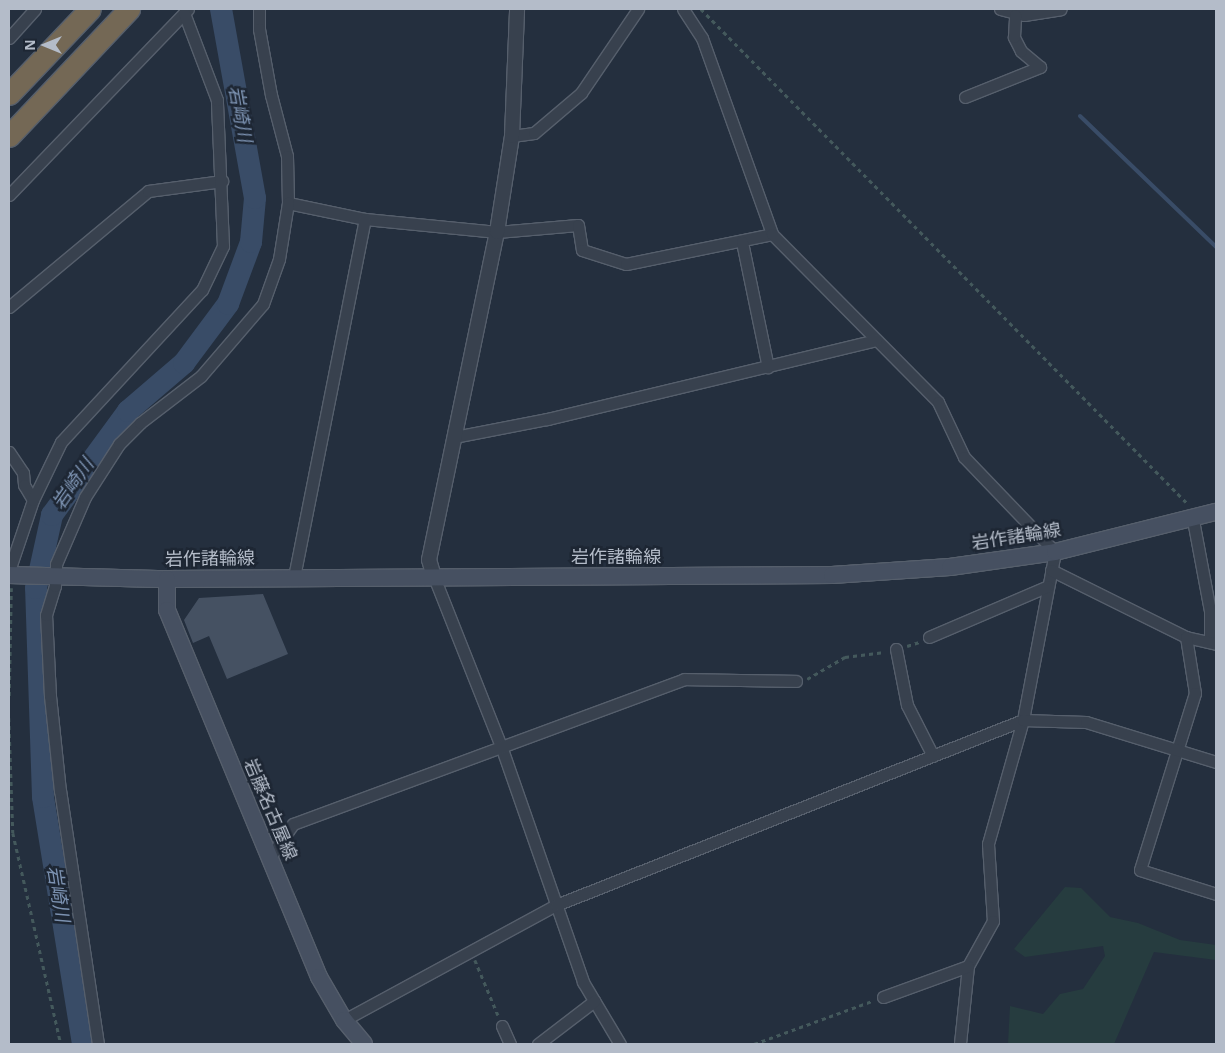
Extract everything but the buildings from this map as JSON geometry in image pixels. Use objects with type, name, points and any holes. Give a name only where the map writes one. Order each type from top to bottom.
[{"type":"highway","points":[[9,94],[90,9]]},
{"type":"highway","points":[[9,136],[130,9]]},
{"type":"highway","points":[[9,144],[113,26]]},
{"type":"main road","name":"岩作諸輪線","points":[[12,576],[167,579],[832,575],[950,566],[1055,552],[1194,520],[1216,512]]},
{"type":"main road","name":"岩藤名古屋線","points":[[167,579],[167,610],[319,977],[344,1020],[364,1044]]},
{"type":"street","points":[[9,38],[35,9]]},
{"type":"street","points":[[98,1044],[60,791],[50,696],[46,615],[53,576],[62,545],[104,463],[140,423],[184,392],[223,354],[263,304],[279,259],[288,203],[287,156],[271,95],[259,29],[259,9]]},
{"type":"street","points":[[517,9],[512,136],[497,232],[429,560],[501,746],[583,982],[620,1044]]},
{"type":"street","points":[[512,136],[534,133],[581,93],[638,9]]},
{"type":"street","points":[[683,9],[702,38],[772,234],[938,402],[964,457],[1055,552],[1023,720],[988,844],[993,921],[968,966],[960,1044]]},
{"type":"street","points":[[1000,9],[1015,14],[1061,9]]},
{"type":"street","points":[[9,194],[186,11],[217,100],[222,181],[223,246],[209,278],[174,322],[66,434],[33,500],[12,576]]},
{"type":"street","points":[[965,97],[1040,67],[1021,51],[1014,37],[1015,14]]},
{"type":"street","points":[[9,307],[148,191],[222,181]]},
{"type":"street","points":[[288,203],[365,219],[497,232],[578,224],[582,250],[626,264],[742,242],[772,234]]},
{"type":"street","points":[[294,577],[365,219]]},
{"type":"street","points":[[742,242],[768,367]]},
{"type":"street","points":[[454,437],[768,367],[876,340]]},
{"type":"street","points":[[9,452],[23,473],[24,485],[33,500]]},
{"type":"street","points":[[1051,570],[1186,637],[1213,643],[1210,611],[1194,520]]},
{"type":"street","points":[[929,637],[1048,586]]},
{"type":"street","points":[[1186,637],[1195,692],[1140,870],[1216,894]]},
{"type":"street","points":[[896,649],[907,705],[932,756]]},
{"type":"street","points":[[270,857],[293,824],[684,679],[796,681]]},
{"type":"street","points":[[344,1020],[556,905],[1023,720],[1086,722],[1216,762]]},
{"type":"street","points":[[883,997],[968,966]]},
{"type":"street","points":[[538,1044],[594,1001]]},
{"type":"street","points":[[502,1026],[510,1044]]},
{"type":"path","points":[[702,9],[1184,499],[1194,520]]},
{"type":"path","points":[[9,696],[12,576]]},
{"type":"path","points":[[796,681],[808,679],[845,657],[896,649],[929,637]]},
{"type":"path","points":[[9,718],[13,833],[62,1044]]},
{"type":"path","points":[[472,951],[502,1026]]},
{"type":"path","points":[[754,1044],[883,997]]},
{"type":"green space","points":[[1065,887],[1081,888],[1110,917],[1138,923],[1180,940],[1216,945],[1216,960],[1154,952],[1114,1044],[1008,1044],[1010,1006],[1043,1014],[1060,994],[1083,989],[1105,956],[1103,946],[1025,957],[1014,949]]},
{"type":"waterway","name":"岩崎川","points":[[83,1044],[43,797],[36,588],[52,515],[128,411],[184,363],[228,304],[251,242],[255,198],[221,9]]},
{"type":"waterway","points":[[1080,116],[1216,247]]}]
